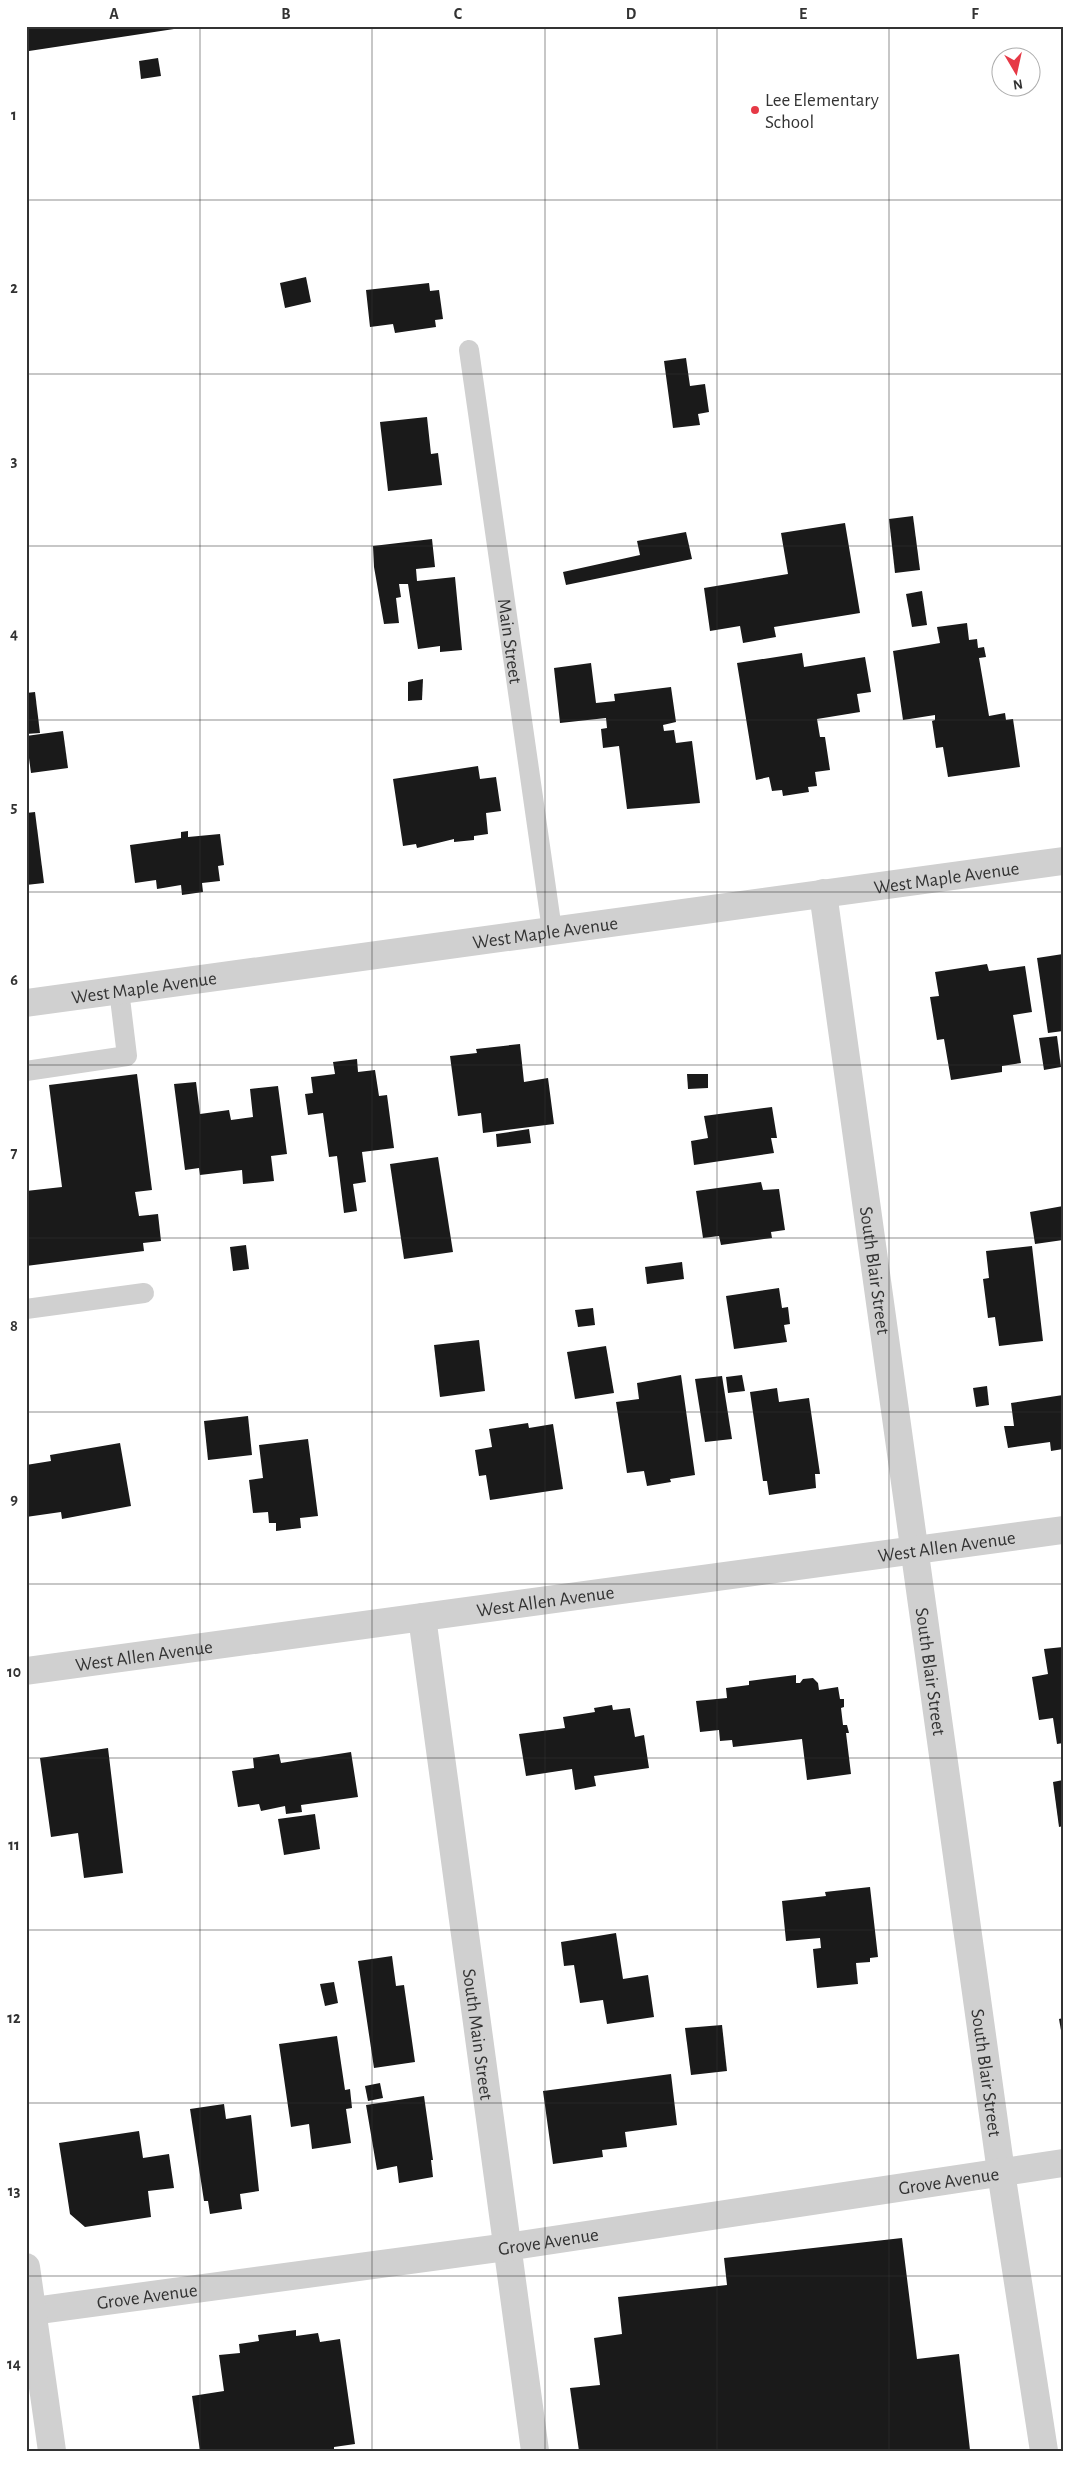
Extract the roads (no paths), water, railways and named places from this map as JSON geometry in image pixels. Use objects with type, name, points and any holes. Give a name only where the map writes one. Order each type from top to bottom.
[{"type":"street","name":"West Maple Avenue","points":[[26,1003],[1063,861]]},
{"type":"street","name":"South Blair Street","points":[[823,893],[913,1552],[1001,2172],[1044,2451]]},
{"type":"street","name":"West Allen Avenue","points":[[26,1670],[913,1552],[1063,1530]]},
{"type":"street","name":"South Main Street","points":[[422,1617],[535,2451]]},
{"type":"street","name":"Grove Avenue","points":[[33,2311],[507,2247],[1063,2163]]},
{"type":"street","points":[[26,2267],[52,2451]]},
{"type":"lane","name":"Main Street","points":[[469,350],[552,930]]},
{"type":"lane","points":[[26,1071],[127,1056],[119,990]]},
{"type":"lane","points":[[26,1309],[144,1293]]},
{"type":"place","name":"Lee Elementary School","points":[[755,110]]}]
